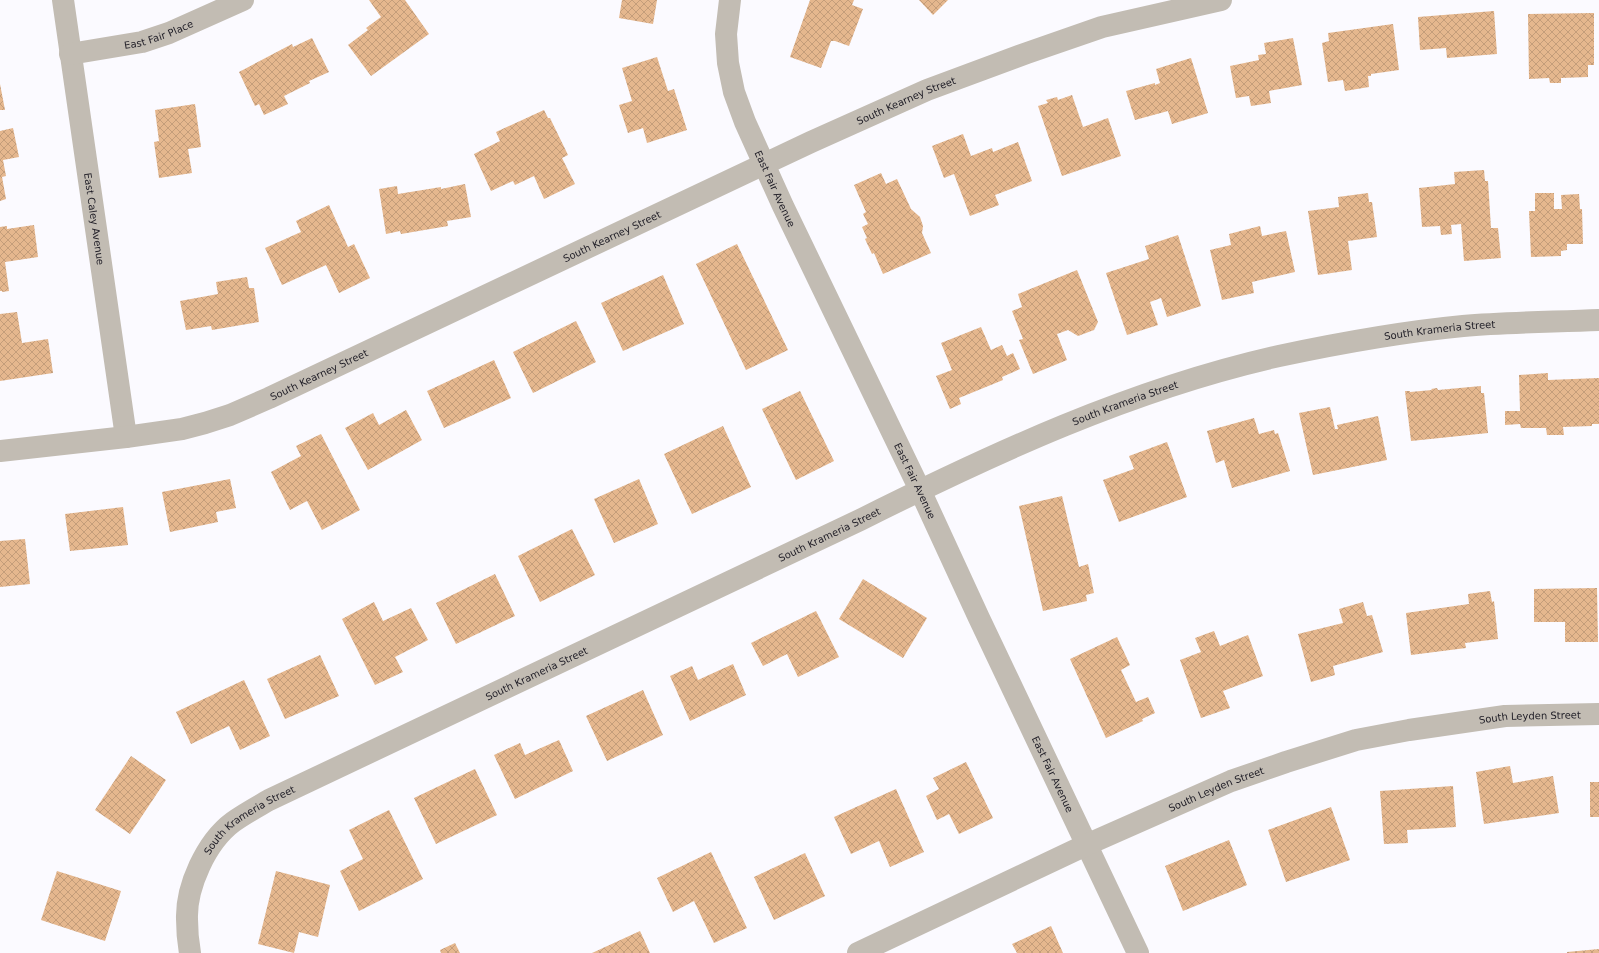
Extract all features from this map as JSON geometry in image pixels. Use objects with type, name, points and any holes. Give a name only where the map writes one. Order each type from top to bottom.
[{"type":"street","name":"East Caley Avenue","points":[[63,0],[126,437]]},
{"type":"street","name":"East Fair Place","points":[[70,54],[142,42],[169,33],[243,0]]},
{"type":"street","name":"East Fair Avenue","points":[[730,0],[726,34],[728,63],[736,98],[764,164],[920,490],[1138,953]]},
{"type":"street","name":"South Kearney Street","points":[[0,451],[126,437],[182,429],[205,424],[230,415],[811,142],[927,90],[1027,52],[1102,28],[1221,0]]},
{"type":"street","name":"South Krameria Street","points":[[190,953],[186,918],[189,899],[203,858],[216,840],[232,823],[249,812],[269,800],[860,520],[920,490],[1036,437],[1161,389],[1278,357],[1375,338],[1420,331],[1504,324],[1599,320]]},
{"type":"street","name":"South Leyden Street","points":[[858,953],[1086,845],[1232,781],[1286,762],[1356,740],[1409,730],[1505,716],[1599,714]]},
{"type":"building","points":[[369,0],[405,0],[429,34],[371,76],[348,45],[368,30],[366,28],[381,17]]},
{"type":"building","points":[[622,0],[657,0],[653,24],[619,18]]},
{"type":"building","points":[[810,0],[854,0],[852,5],[863,9],[849,46],[831,41],[821,68],[790,57]]},
{"type":"building","points":[[919,0],[948,0],[933,15]]},
{"type":"building","points":[[1494,11],[1497,54],[1447,58],[1446,48],[1420,50],[1418,17]]},
{"type":"building","points":[[1594,13],[1594,65],[1588,65],[1588,77],[1561,78],[1561,83],[1550,83],[1549,78],[1529,79],[1528,14]]},
{"type":"building","points":[[1393,24],[1399,70],[1371,74],[1371,76],[1368,76],[1369,87],[1345,91],[1343,80],[1328,82],[1322,43],[1329,41],[1328,33]]},
{"type":"building","points":[[312,38],[329,72],[309,81],[310,83],[284,96],[288,104],[264,115],[259,104],[255,106],[239,72],[292,44],[293,47]]},
{"type":"building","points":[[1293,38],[1302,85],[1269,91],[1271,103],[1251,106],[1249,96],[1236,98],[1230,66],[1259,60],[1258,55],[1266,54],[1264,43]]},
{"type":"building","points":[[657,57],[668,91],[674,89],[687,130],[647,143],[643,128],[628,133],[619,105],[632,101],[622,68]]},
{"type":"building","points":[[1191,58],[1208,113],[1172,124],[1168,111],[1135,120],[1126,91],[1160,83],[1156,69]]},
{"type":"building","points":[[0,84],[5,110],[0,110]]},
{"type":"building","points":[[1072,95],[1083,127],[1108,118],[1121,156],[1062,176],[1038,106],[1048,103],[1046,100],[1057,97],[1058,100]]},
{"type":"building","points":[[195,104],[201,147],[188,149],[192,173],[159,178],[154,142],[159,141],[155,110]]},
{"type":"building","points":[[544,110],[548,118],[550,118],[568,155],[562,158],[575,184],[544,199],[534,176],[515,185],[513,181],[491,191],[474,154],[500,141],[496,132]]},
{"type":"building","points":[[13,128],[19,157],[3,160],[6,176],[2,177],[6,199],[0,201],[0,131]]},
{"type":"building","points":[[963,134],[971,156],[992,148],[993,152],[1018,142],[1032,181],[995,195],[999,205],[970,216],[954,174],[944,178],[932,146]]},
{"type":"building","points":[[1484,170],[1485,181],[1488,181],[1491,228],[1498,228],[1501,258],[1464,261],[1461,224],[1451,225],[1452,234],[1441,235],[1440,226],[1422,227],[1419,188],[1455,184],[1454,172]]},
{"type":"building","points":[[881,173],[886,184],[897,179],[911,209],[920,217],[923,226],[922,233],[931,253],[883,274],[874,253],[872,254],[865,239],[867,238],[862,227],[868,224],[863,214],[866,212],[854,185]]},
{"type":"building","points":[[465,184],[471,217],[447,221],[448,226],[401,234],[400,231],[386,234],[379,189],[397,186],[398,194],[441,187],[441,189]]},
{"type":"building","points":[[1368,193],[1369,202],[1372,202],[1377,237],[1348,241],[1352,270],[1318,275],[1308,211],[1339,207],[1338,197]]},
{"type":"building","points":[[1535,193],[1554,193],[1554,209],[1562,209],[1561,195],[1579,194],[1580,209],[1582,209],[1583,244],[1567,244],[1567,250],[1561,251],[1561,256],[1531,257],[1529,211],[1535,211]]},
{"type":"building","points":[[329,205],[348,247],[354,244],[370,278],[339,293],[326,265],[282,285],[265,248],[301,232],[296,221]]},
{"type":"building","points":[[34,225],[38,257],[5,262],[9,291],[2,292],[0,291],[0,227],[7,226],[7,229]]},
{"type":"building","points":[[1260,226],[1262,236],[1286,231],[1295,272],[1252,282],[1254,293],[1222,300],[1210,250],[1231,245],[1229,234]]},
{"type":"building","points":[[1178,235],[1201,306],[1167,317],[1161,298],[1150,302],[1158,325],[1127,335],[1106,273],[1149,259],[1145,246]]},
{"type":"building","points":[[737,244],[788,350],[746,370],[696,264]]},
{"type":"building","points":[[1077,270],[1098,322],[1094,330],[1078,336],[1068,330],[1057,334],[1067,360],[1033,374],[1019,340],[1023,339],[1012,311],[1022,307],[1018,294]]},
{"type":"building","points":[[663,275],[684,324],[623,351],[601,303]]},
{"type":"building","points":[[247,277],[249,288],[254,288],[259,322],[212,330],[211,326],[186,330],[180,301],[218,294],[216,282]]},
{"type":"building","points":[[17,312],[22,343],[48,339],[53,373],[0,381],[0,314]]},
{"type":"building","points":[[576,321],[596,362],[533,393],[513,352]]},
{"type":"building","points":[[981,327],[991,350],[1002,345],[1007,356],[1013,353],[1020,369],[1002,377],[1003,380],[959,398],[961,404],[950,409],[936,376],[952,370],[941,343]]},
{"type":"building","points":[[494,360],[511,398],[444,428],[427,391]]},
{"type":"building","points":[[1548,373],[1548,380],[1599,378],[1599,424],[1592,424],[1592,426],[1563,427],[1564,435],[1547,435],[1546,428],[1521,428],[1520,424],[1505,425],[1505,411],[1520,411],[1519,375]]},
{"type":"building","points":[[1481,386],[1481,393],[1484,393],[1488,433],[1411,441],[1405,391],[1410,392],[1432,390],[1431,389],[1437,388],[1438,390]]},
{"type":"building","points":[[800,391],[834,461],[796,480],[762,409]]},
{"type":"building","points":[[1330,407],[1335,429],[1338,429],[1337,425],[1378,416],[1387,460],[1313,475],[1299,413]]},
{"type":"building","points":[[406,410],[422,440],[368,470],[345,428],[373,413],[379,425]]},
{"type":"building","points":[[1254,418],[1259,434],[1274,430],[1275,434],[1278,433],[1290,471],[1232,488],[1224,460],[1216,463],[1207,431]]},
{"type":"building","points":[[723,426],[751,487],[692,514],[664,454]]},
{"type":"building","points":[[321,434],[360,510],[322,530],[307,501],[290,510],[271,472],[301,456],[296,446]]},
{"type":"building","points":[[1167,442],[1187,497],[1119,522],[1103,480],[1134,469],[1129,456]]},
{"type":"building","points":[[230,479],[236,508],[216,512],[218,522],[170,532],[162,492]]},
{"type":"building","points":[[639,479],[658,524],[614,543],[594,499]]},
{"type":"building","points":[[1062,496],[1079,567],[1088,564],[1094,593],[1086,595],[1087,601],[1043,611],[1019,506]]},
{"type":"building","points":[[123,507],[128,545],[70,551],[65,514]]},
{"type":"building","points":[[572,529],[595,575],[540,602],[518,556]]},
{"type":"building","points":[[25,539],[30,584],[0,587],[0,541]]},
{"type":"building","points":[[495,574],[515,616],[456,644],[436,603]]},
{"type":"building","points":[[863,579],[927,618],[903,658],[839,619]]},
{"type":"building","points":[[1597,588],[1598,642],[1565,642],[1565,622],[1534,622],[1534,589]]},
{"type":"building","points":[[1490,591],[1492,602],[1494,601],[1498,639],[1465,643],[1466,648],[1411,655],[1406,613],[1469,604],[1468,594]]},
{"type":"building","points":[[374,602],[383,621],[411,608],[428,640],[395,657],[403,672],[375,685],[342,619]]},
{"type":"building","points":[[1363,602],[1367,616],[1372,615],[1383,652],[1333,666],[1335,675],[1311,682],[1298,634],[1343,623],[1339,609]]},
{"type":"building","points":[[816,611],[839,657],[798,677],[787,654],[763,666],[751,643]]},
{"type":"building","points":[[1214,631],[1220,646],[1248,635],[1263,676],[1223,691],[1230,708],[1201,718],[1180,660],[1201,652],[1195,638]]},
{"type":"building","points":[[1117,637],[1130,665],[1121,670],[1136,702],[1148,697],[1155,713],[1142,719],[1143,721],[1106,738],[1070,659]]},
{"type":"building","points":[[320,655],[339,696],[285,719],[267,679]]},
{"type":"building","points":[[733,664],[746,695],[690,721],[670,676],[692,666],[698,680]]},
{"type":"building","points":[[244,680],[270,736],[240,750],[229,726],[191,744],[176,712]]},
{"type":"building","points":[[643,690],[663,735],[607,761],[586,716]]},
{"type":"building","points":[[559,740],[573,771],[515,799],[494,755],[520,743],[525,755]]},
{"type":"building","points":[[131,756],[166,780],[130,834],[95,810]]},
{"type":"building","points":[[966,762],[993,818],[959,834],[949,814],[937,820],[926,796],[939,789],[933,778]]},
{"type":"building","points":[[1510,766],[1513,783],[1553,776],[1559,813],[1484,824],[1476,772]]},
{"type":"building","points":[[475,769],[497,815],[436,844],[414,798]]},
{"type":"building","points":[[1590,782],[1599,782],[1599,817],[1590,817]]},
{"type":"building","points":[[1453,786],[1456,827],[1407,830],[1408,843],[1384,844],[1380,791]]},
{"type":"building","points":[[896,789],[924,852],[890,867],[879,841],[851,854],[834,817]]},
{"type":"building","points":[[1331,807],[1350,860],[1286,882],[1268,830]]},
{"type":"building","points":[[389,810],[423,879],[359,911],[340,871],[363,859],[349,830]]},
{"type":"building","points":[[1229,840],[1247,885],[1183,911],[1165,866]]},
{"type":"building","points":[[711,852],[747,928],[714,943],[694,901],[673,912],[657,878]]},
{"type":"building","points":[[805,853],[825,896],[774,920],[754,877]]},
{"type":"building","points":[[57,871],[121,891],[105,941],[41,920]]},
{"type":"building","points":[[276,871],[330,885],[318,937],[299,932],[294,953],[258,944]]},
{"type":"building","points":[[1051,926],[1063,953],[1017,953],[1012,944]]},
{"type":"building","points":[[640,931],[650,953],[592,953]]},
{"type":"building","points":[[455,943],[460,953],[441,953],[440,950]]},
{"type":"building","points":[[1599,949],[1599,953],[1567,953],[1567,952]]}]
